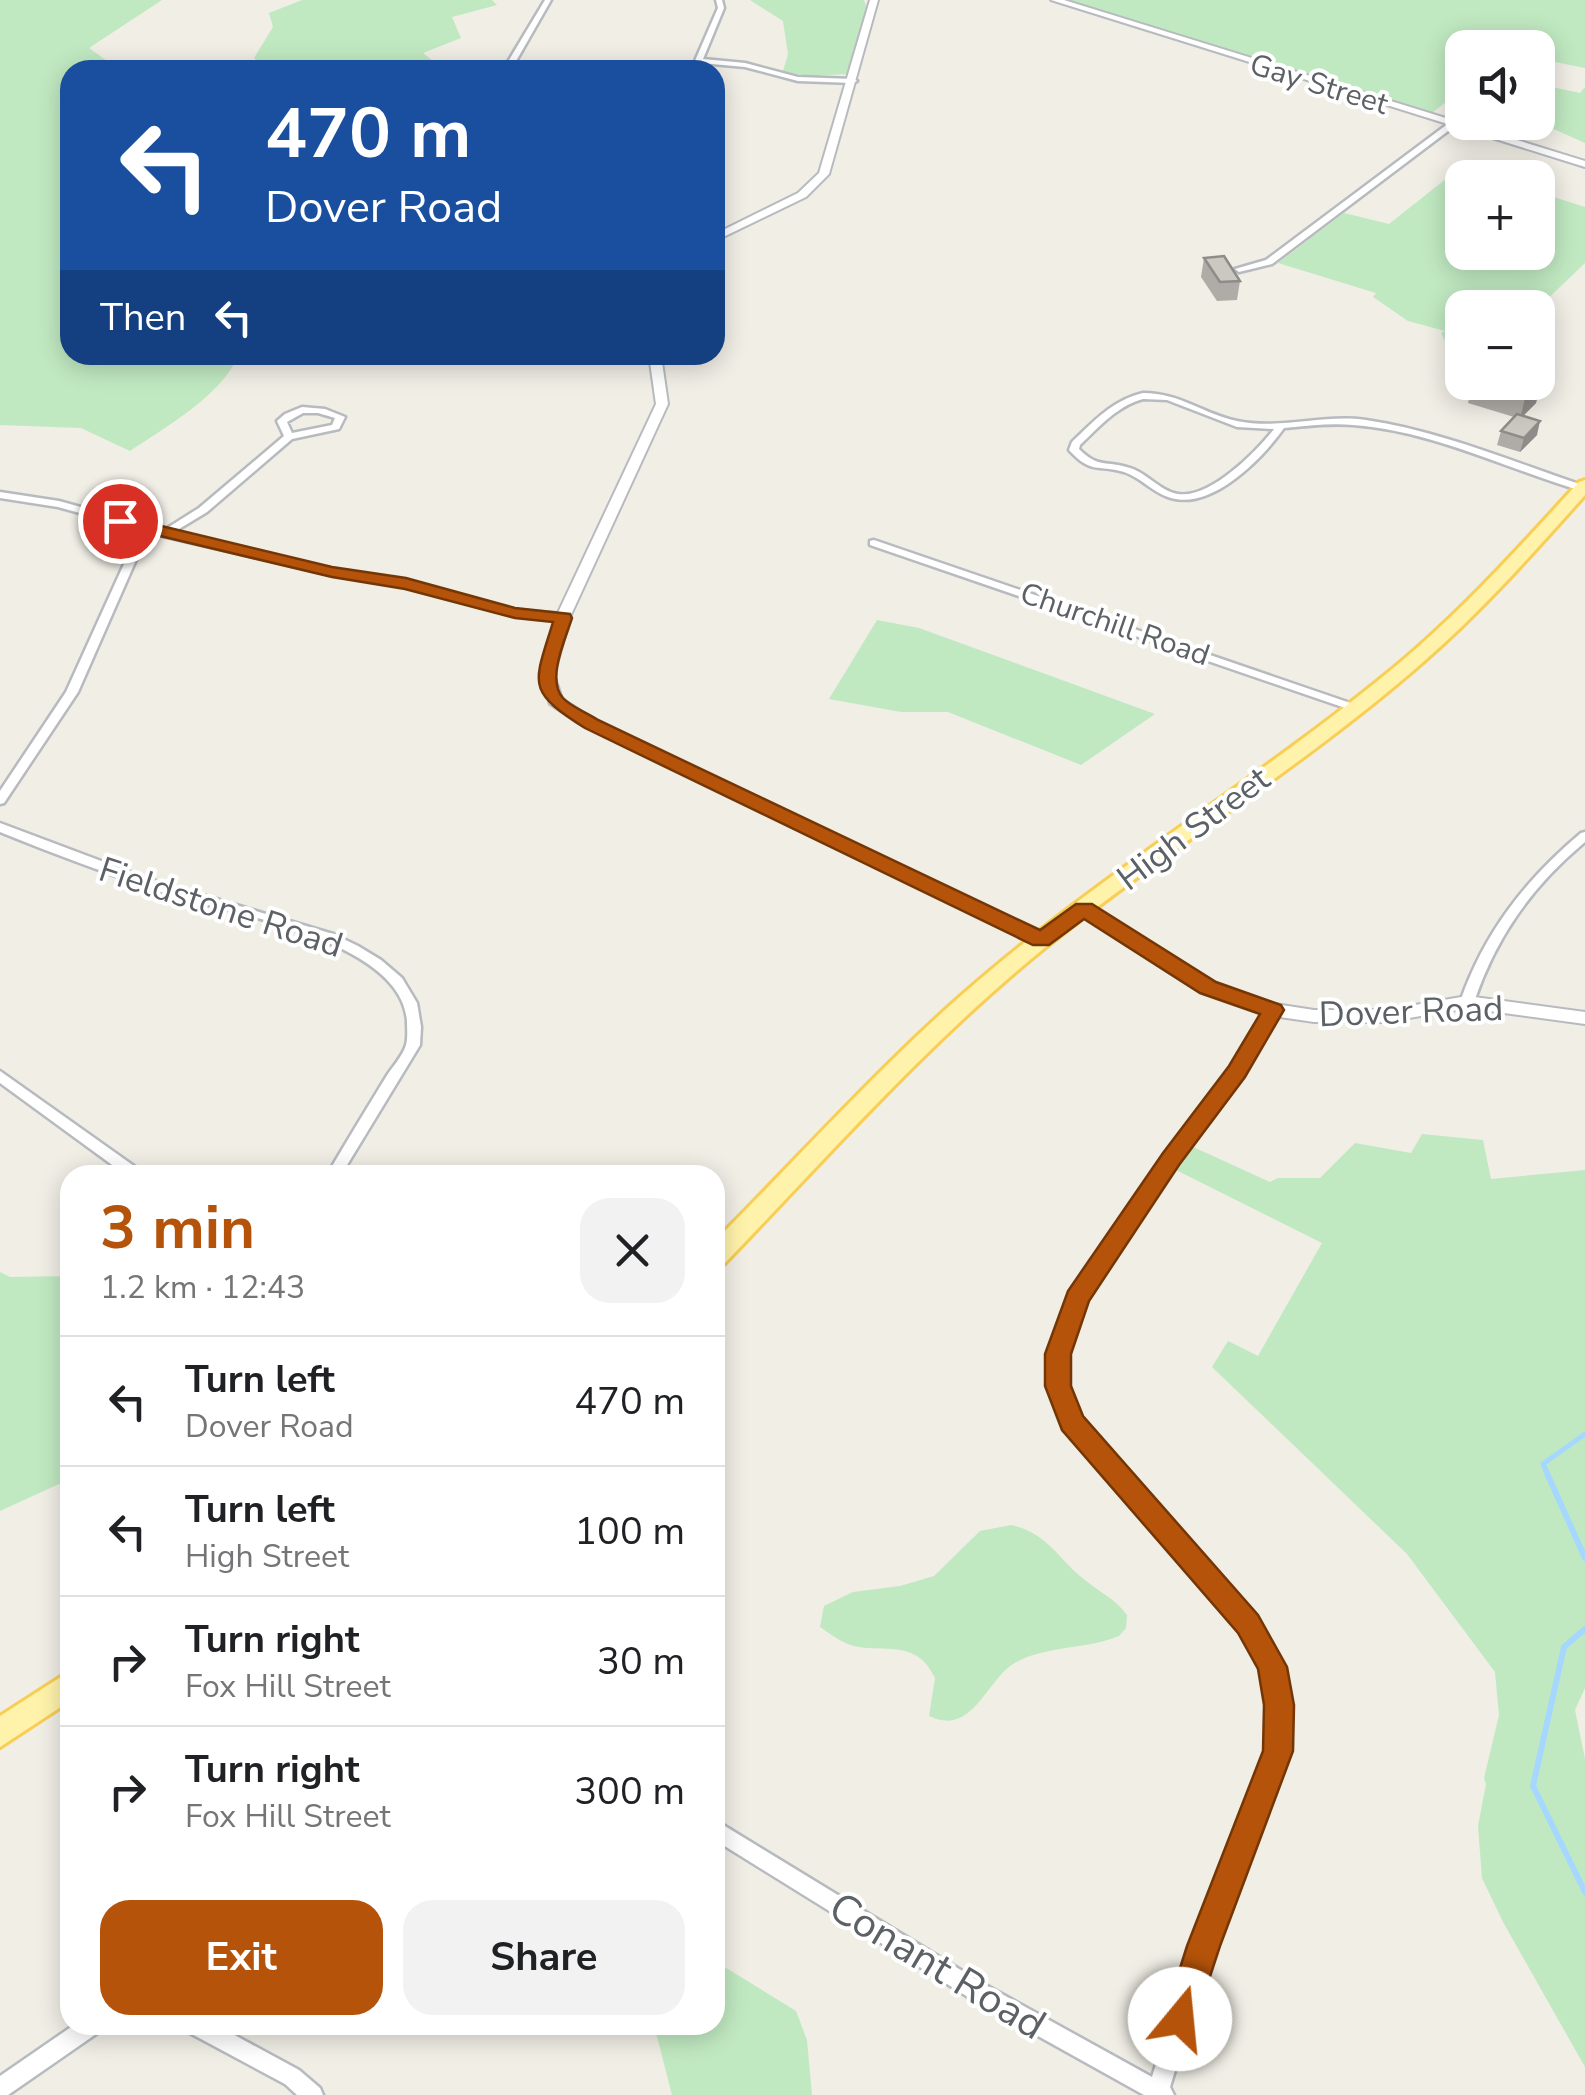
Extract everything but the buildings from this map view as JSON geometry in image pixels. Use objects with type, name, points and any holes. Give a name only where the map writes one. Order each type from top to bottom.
[{"type":"main road","name":"High Street","points":[[725,1247],[907,1060],[1041,940],[1355,708],[1466,613],[1584,487]]},
{"type":"main road","points":[[0,1733],[60,1691]]},
{"type":"street","points":[[513,60],[548,0]]},
{"type":"street","points":[[699,60],[720,8],[719,0]]},
{"type":"street","points":[[725,233],[817,184],[827,168],[874,0]]},
{"type":"street","name":"Gay Street","points":[[1055,0],[1445,123]]},
{"type":"street","points":[[725,67],[789,82],[852,84]]},
{"type":"street","points":[[1240,269],[1269,262],[1445,130]]},
{"type":"street","name":"Gay Street","points":[[1503,140],[1585,164]]},
{"type":"street","points":[[656,365],[662,404],[563,618],[547,674],[555,701],[592,724],[1041,940]]},
{"type":"street","points":[[1281,425],[1274,438],[1210,493],[1196,498],[1162,492],[1133,472],[1092,466],[1074,450],[1120,406],[1142,396],[1175,398],[1236,424],[1342,421],[1378,425],[1584,487]]},
{"type":"street","points":[[166,534],[204,510],[271,457],[288,438],[336,427],[340,417],[322,411],[295,411],[282,420],[288,438]]},
{"type":"street","points":[[0,496],[59,504],[166,534],[332,572],[406,584],[515,613],[563,618]]},
{"type":"street","points":[[0,800],[72,692],[134,553],[151,530]]},
{"type":"street","name":"Churchill Road","points":[[874,543],[1355,708]]},
{"type":"street","name":"Fieldstone Road","points":[[0,827],[115,873],[318,935],[372,960],[398,981],[410,998],[415,1020],[413,1045],[340,1165]]},
{"type":"street","points":[[1467,1002],[1478,965],[1508,913],[1534,881],[1585,836]]},
{"type":"street","name":"Dover Road","points":[[1084,909],[1208,987],[1273,1010],[1314,1016],[1386,1016],[1467,1002],[1585,1018]]},
{"type":"street","points":[[1160,2094],[1203,1946],[1278,1751],[1279,1705],[1272,1667],[1248,1624],[1072,1422],[1058,1386],[1058,1354],[1078,1298],[1171,1159],[1237,1072],[1273,1010]]},
{"type":"street","points":[[0,1076],[122,1165]]},
{"type":"street","name":"Conant Road","points":[[725,1835],[976,1990],[1160,2094]]},
{"type":"street","points":[[0,2088],[77,2035]]},
{"type":"street","points":[[214,2035],[292,2077],[314,2095]]},
{"type":"green space","points":[[0,0],[162,0],[89,48],[106,60],[60,60],[60,365],[233,365],[206,397],[130,451],[81,428],[0,425]]},
{"type":"green space","points":[[302,0],[492,0],[497,5],[452,17],[461,38],[423,53],[432,60],[256,60],[273,27],[269,13]]},
{"type":"green space","points":[[750,0],[864,0],[868,11],[848,74],[808,76],[783,71],[788,54],[783,21]]},
{"type":"green space","points":[[1069,0],[1585,0],[1585,68],[1555,62],[1555,30],[1445,30],[1445,103],[1432,113]]},
{"type":"green space","points":[[1585,87],[1585,143],[1555,130],[1555,88],[1580,93]]},
{"type":"green space","points":[[1445,180],[1445,270],[1555,270],[1555,197],[1585,207],[1585,263],[1555,292],[1445,290],[1445,331],[1408,321],[1373,297],[1376,293],[1278,263],[1344,213],[1389,224]]},
{"type":"green space","points":[[877,620],[919,628],[1155,714],[1081,765],[948,712],[901,712],[829,699]]},
{"type":"green space","points":[[1422,1134],[1483,1140],[1491,1179],[1585,1170],[1585,1688],[1575,1710],[1585,1759],[1585,2067],[1482,1878],[1478,1826],[1484,1778],[1499,1715],[1495,1672],[1407,1554],[1212,1367],[1228,1341],[1258,1356],[1322,1243],[1172,1168],[1191,1146],[1270,1182],[1278,1178],[1320,1178],[1355,1143],[1411,1153]]},
{"type":"green space","points":[[0,1272],[10,1277],[60,1276],[60,1484],[0,1511]]},
{"type":"green space","points":[[1011,1525],[1043,1540],[1123,1609],[1127,1615],[1126,1628],[1119,1636],[1025,1658],[1003,1672],[967,1713],[944,1720],[929,1716],[935,1678],[917,1656],[896,1649],[848,1644],[820,1627],[824,1606],[853,1592],[900,1586],[934,1576],[980,1531]]},
{"type":"green space","points":[[725,1967],[796,2011],[807,2040],[812,2095],[672,2095],[657,2035],[725,2035]]},
{"type":"waterway","points":[[1547,1473],[1543,1464],[1585,1434]]},
{"type":"waterway","points":[[1546,1471],[1585,1558]]},
{"type":"waterway","points":[[1585,1629],[1564,1647],[1533,1786],[1585,1892]]},
{"type":"route","points":[[120,521],[300,565],[406,584],[515,613],[563,618],[547,674],[548,687],[555,701],[592,724],[1041,940],[1084,909],[1208,987],[1273,1010],[1237,1072],[1171,1159],[1078,1298],[1058,1354],[1058,1386],[1072,1422],[1248,1624],[1272,1667],[1279,1705],[1278,1751],[1203,1946],[1180,2019]]}]
